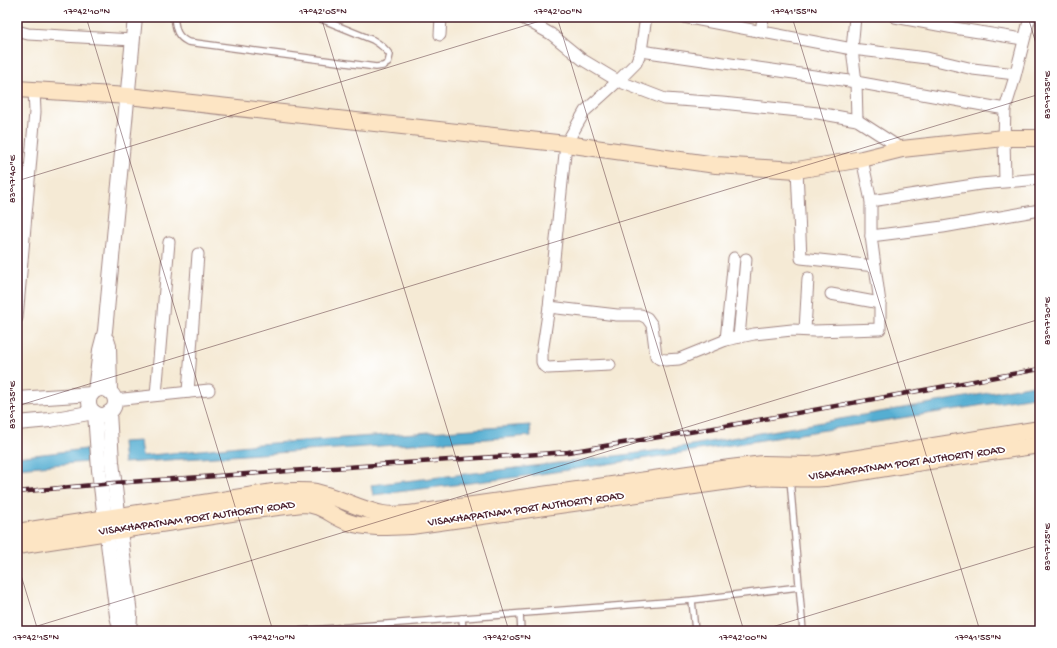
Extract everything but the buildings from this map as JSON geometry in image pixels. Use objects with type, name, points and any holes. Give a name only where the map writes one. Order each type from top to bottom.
[{"type":"main road","points":[[17,89],[128,96],[566,144],[716,165],[797,170],[862,159],[902,148],[1004,138],[1040,138]]},
{"type":"main road","name":"VISAKHAPATNAM PORT AUTHORITY ROAD","points":[[789,471],[808,466],[1040,429]]},
{"type":"main road","name":"VISAKHAPATNAM PORT AUTHORITY ROAD","points":[[17,546],[113,524],[291,491],[305,491],[324,494],[382,514],[405,514],[763,464],[813,479],[1040,445]]},
{"type":"main road","name":"VISAKHAPATNAM PORT AUTHORITY ROAD","points":[[17,532],[113,524]]},
{"type":"street","points":[[135,17],[105,331],[100,350],[93,392],[89,401],[91,409],[156,395],[209,390]]},
{"type":"street","points":[[440,35],[442,17]]},
{"type":"street","points":[[521,17],[551,34],[583,60],[618,81],[665,99],[722,103],[818,113],[857,120],[902,148]]},
{"type":"street","points":[[610,365],[548,368],[544,366],[542,362],[542,353],[549,307],[566,144],[585,111],[636,63],[642,51],[646,17]]},
{"type":"street","points":[[684,17],[852,49],[927,58],[972,69],[1015,74]]},
{"type":"street","points":[[761,32],[763,17]]},
{"type":"street","points":[[855,17],[852,49],[856,82],[857,120]]},
{"type":"street","points":[[895,17],[954,28],[1024,38]]},
{"type":"street","points":[[1005,181],[1005,109],[1030,17]]},
{"type":"street","points":[[17,31],[28,34],[133,40]]},
{"type":"street","points":[[642,51],[856,82],[1005,109]]},
{"type":"street","points":[[17,318],[35,112],[34,90]]},
{"type":"street","points":[[549,307],[617,315],[642,315],[647,318],[652,325],[656,356],[665,360],[679,359],[726,340],[754,334],[792,330],[829,331],[880,329],[880,303],[871,236],[871,202],[862,159]]},
{"type":"street","points":[[797,170],[801,258],[875,266]]},
{"type":"street","points":[[871,202],[1005,181],[1040,179]]},
{"type":"street","points":[[871,236],[943,227],[1040,210]]},
{"type":"street","points":[[156,395],[169,242]]},
{"type":"street","points":[[188,392],[198,254]]},
{"type":"street","points":[[726,340],[734,258]]},
{"type":"street","points":[[739,338],[746,259]]},
{"type":"street","points":[[805,330],[808,278]]},
{"type":"street","points":[[831,294],[880,303]]},
{"type":"street","points":[[105,331],[109,346],[99,470],[113,524],[130,614],[129,631]]},
{"type":"street","points":[[17,399],[93,392],[102,389],[104,406]]},
{"type":"street","points":[[17,423],[50,420],[104,406]]},
{"type":"street","points":[[113,524],[117,616],[121,631]]},
{"type":"lane","points":[[174,17],[178,35],[188,42],[376,67],[383,66],[388,63],[390,55],[380,44],[367,37],[316,17]]},
{"type":"lane","points":[[789,471],[803,631]]},
{"type":"lane","points":[[296,631],[359,629],[462,618],[692,600],[799,587]]},
{"type":"lane","points":[[692,600],[694,631]]},
{"type":"lane","points":[[520,614],[521,631]]},
{"type":"lane","points":[[462,618],[463,631]]},
{"type":"water","points":[[1040,384],[1040,396],[661,456],[534,475],[373,495],[371,485],[669,449]]},
{"type":"water","points":[[530,425],[531,436],[124,463],[122,442],[140,441],[142,456],[259,444]]},
{"type":"water","points":[[86,449],[87,462],[17,468],[17,457]]},
{"type":"railway","points":[[17,492],[114,483],[568,452],[720,427],[1040,369]]}]
